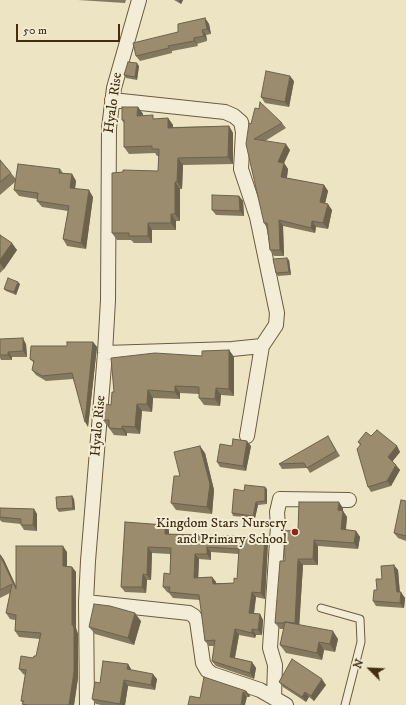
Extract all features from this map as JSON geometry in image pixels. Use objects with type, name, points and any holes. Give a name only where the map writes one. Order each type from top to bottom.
[{"type":"street","name":"Hyalo Rise","points":[[86,705],[86,602],[108,300],[109,128],[112,100],[122,57],[139,0]]},
{"type":"street","points":[[112,100],[225,112],[234,116],[241,122],[243,132],[242,169],[257,217],[277,313],[276,325],[262,346],[247,436]]},
{"type":"street","points":[[105,353],[232,349],[262,346]]},
{"type":"street","points":[[274,697],[275,665],[270,648],[278,526],[277,512],[280,499],[349,500]]},
{"type":"street","points":[[86,602],[189,613],[194,616],[197,621],[203,663],[207,670],[212,674],[260,690],[286,705]]},
{"type":"lane","points":[[321,608],[360,619],[361,642],[345,705]]},
{"type":"building","points":[[205,18],[207,29],[202,30],[204,36],[194,38],[194,41],[168,46],[169,48],[136,56],[133,43],[178,32],[178,24]]},
{"type":"building","points":[[128,62],[137,63],[135,77],[124,75]]},
{"type":"building","points":[[266,71],[290,76],[285,102],[261,97]]},
{"type":"building","points":[[260,102],[282,123],[254,139],[286,144],[278,162],[284,163],[281,177],[324,185],[320,202],[328,204],[323,223],[312,221],[311,228],[279,220],[280,250],[270,250],[267,223],[264,223],[246,144],[249,123],[251,124],[255,108],[259,109]]},
{"type":"building","points":[[122,107],[138,107],[137,116],[153,115],[153,119],[168,118],[168,128],[229,126],[228,157],[178,158],[177,182],[175,182],[175,214],[171,214],[171,223],[148,223],[148,236],[129,236],[129,233],[112,233],[112,173],[123,172],[123,170],[158,171],[159,149],[152,149],[152,146],[124,147],[124,120],[122,120]]},
{"type":"building","points":[[0,160],[11,173],[0,182]]},
{"type":"building","points":[[18,164],[60,169],[59,173],[72,174],[70,188],[89,190],[81,243],[63,239],[69,206],[37,201],[38,193],[14,190]]},
{"type":"building","points":[[212,195],[239,196],[240,211],[212,210]]},
{"type":"building","points":[[0,235],[12,243],[0,260]]},
{"type":"building","points":[[287,258],[289,272],[276,273],[273,259]]},
{"type":"building","points":[[8,278],[18,282],[14,292],[4,289]]},
{"type":"building","points":[[23,338],[23,351],[8,352],[8,355],[0,355],[0,339]]},
{"type":"building","points":[[67,342],[93,342],[85,422],[72,373],[42,376],[32,370],[34,361],[30,359],[31,346],[67,346]]},
{"type":"building","points":[[229,350],[229,389],[216,388],[215,399],[199,398],[199,387],[175,386],[175,392],[148,390],[147,404],[137,404],[135,427],[122,426],[122,429],[109,428],[109,420],[103,420],[104,404],[111,405],[112,392],[114,392],[111,358],[155,353],[202,356],[202,351]]},
{"type":"building","points":[[377,430],[397,446],[388,457],[396,465],[387,481],[368,487],[357,449],[361,444],[358,442],[366,432],[371,436]]},
{"type":"building","points":[[328,436],[336,451],[307,468],[304,463],[279,464]]},
{"type":"building","points":[[233,439],[247,441],[243,466],[217,462],[220,444],[232,446]]},
{"type":"building","points":[[200,446],[210,484],[207,507],[171,503],[174,476],[180,476],[174,452]]},
{"type":"building","points":[[245,485],[265,487],[265,501],[256,502],[253,516],[232,513],[234,489],[244,491]]},
{"type":"building","points":[[72,496],[73,508],[57,509],[56,497]]},
{"type":"building","points":[[401,500],[406,501],[406,536],[394,533]]},
{"type":"building","points":[[299,502],[339,502],[338,510],[343,511],[341,529],[356,531],[354,543],[314,540],[313,559],[298,559],[295,623],[275,623],[280,561],[285,561],[284,531],[298,530]]},
{"type":"building","points":[[0,508],[34,509],[33,525],[21,525],[21,519],[0,517]]},
{"type":"building","points":[[125,522],[165,525],[165,534],[265,537],[261,593],[252,592],[249,613],[260,614],[258,630],[252,629],[252,633],[235,629],[230,657],[252,662],[250,673],[212,661],[215,640],[205,641],[199,595],[169,592],[170,587],[163,587],[164,573],[170,574],[171,548],[148,547],[147,575],[143,574],[142,587],[121,587]],"holes":[[[207,547],[239,549],[237,579],[234,578],[234,583],[213,584],[212,577],[194,578],[195,554],[207,554]]]},
{"type":"building","points":[[16,546],[63,546],[63,566],[72,567],[74,672],[69,705],[28,705],[22,704],[24,701],[21,701],[26,670],[19,669],[21,656],[33,658],[36,656],[41,633],[15,631],[16,615],[6,613],[12,584],[0,590],[0,555],[16,589]]},
{"type":"building","points":[[394,565],[397,592],[401,592],[400,603],[373,601],[374,590],[377,590],[376,579],[382,579],[381,566]]},
{"type":"building","points":[[94,604],[110,606],[135,613],[128,638],[89,627]]},
{"type":"building","points":[[285,622],[333,631],[330,644],[319,642],[317,653],[280,645]]},
{"type":"building","points":[[292,659],[322,679],[311,696],[305,692],[302,697],[279,682]]},
{"type":"building","points":[[103,661],[128,664],[127,669],[153,674],[151,685],[124,680],[120,704],[92,699],[95,682],[100,683]]},
{"type":"building","points":[[204,677],[246,691],[246,693],[243,692],[241,705],[188,705],[190,696],[200,698]]},
{"type":"place","name":"Kingdom Stars Nursery and Primary School","points":[[295,532]]}]
